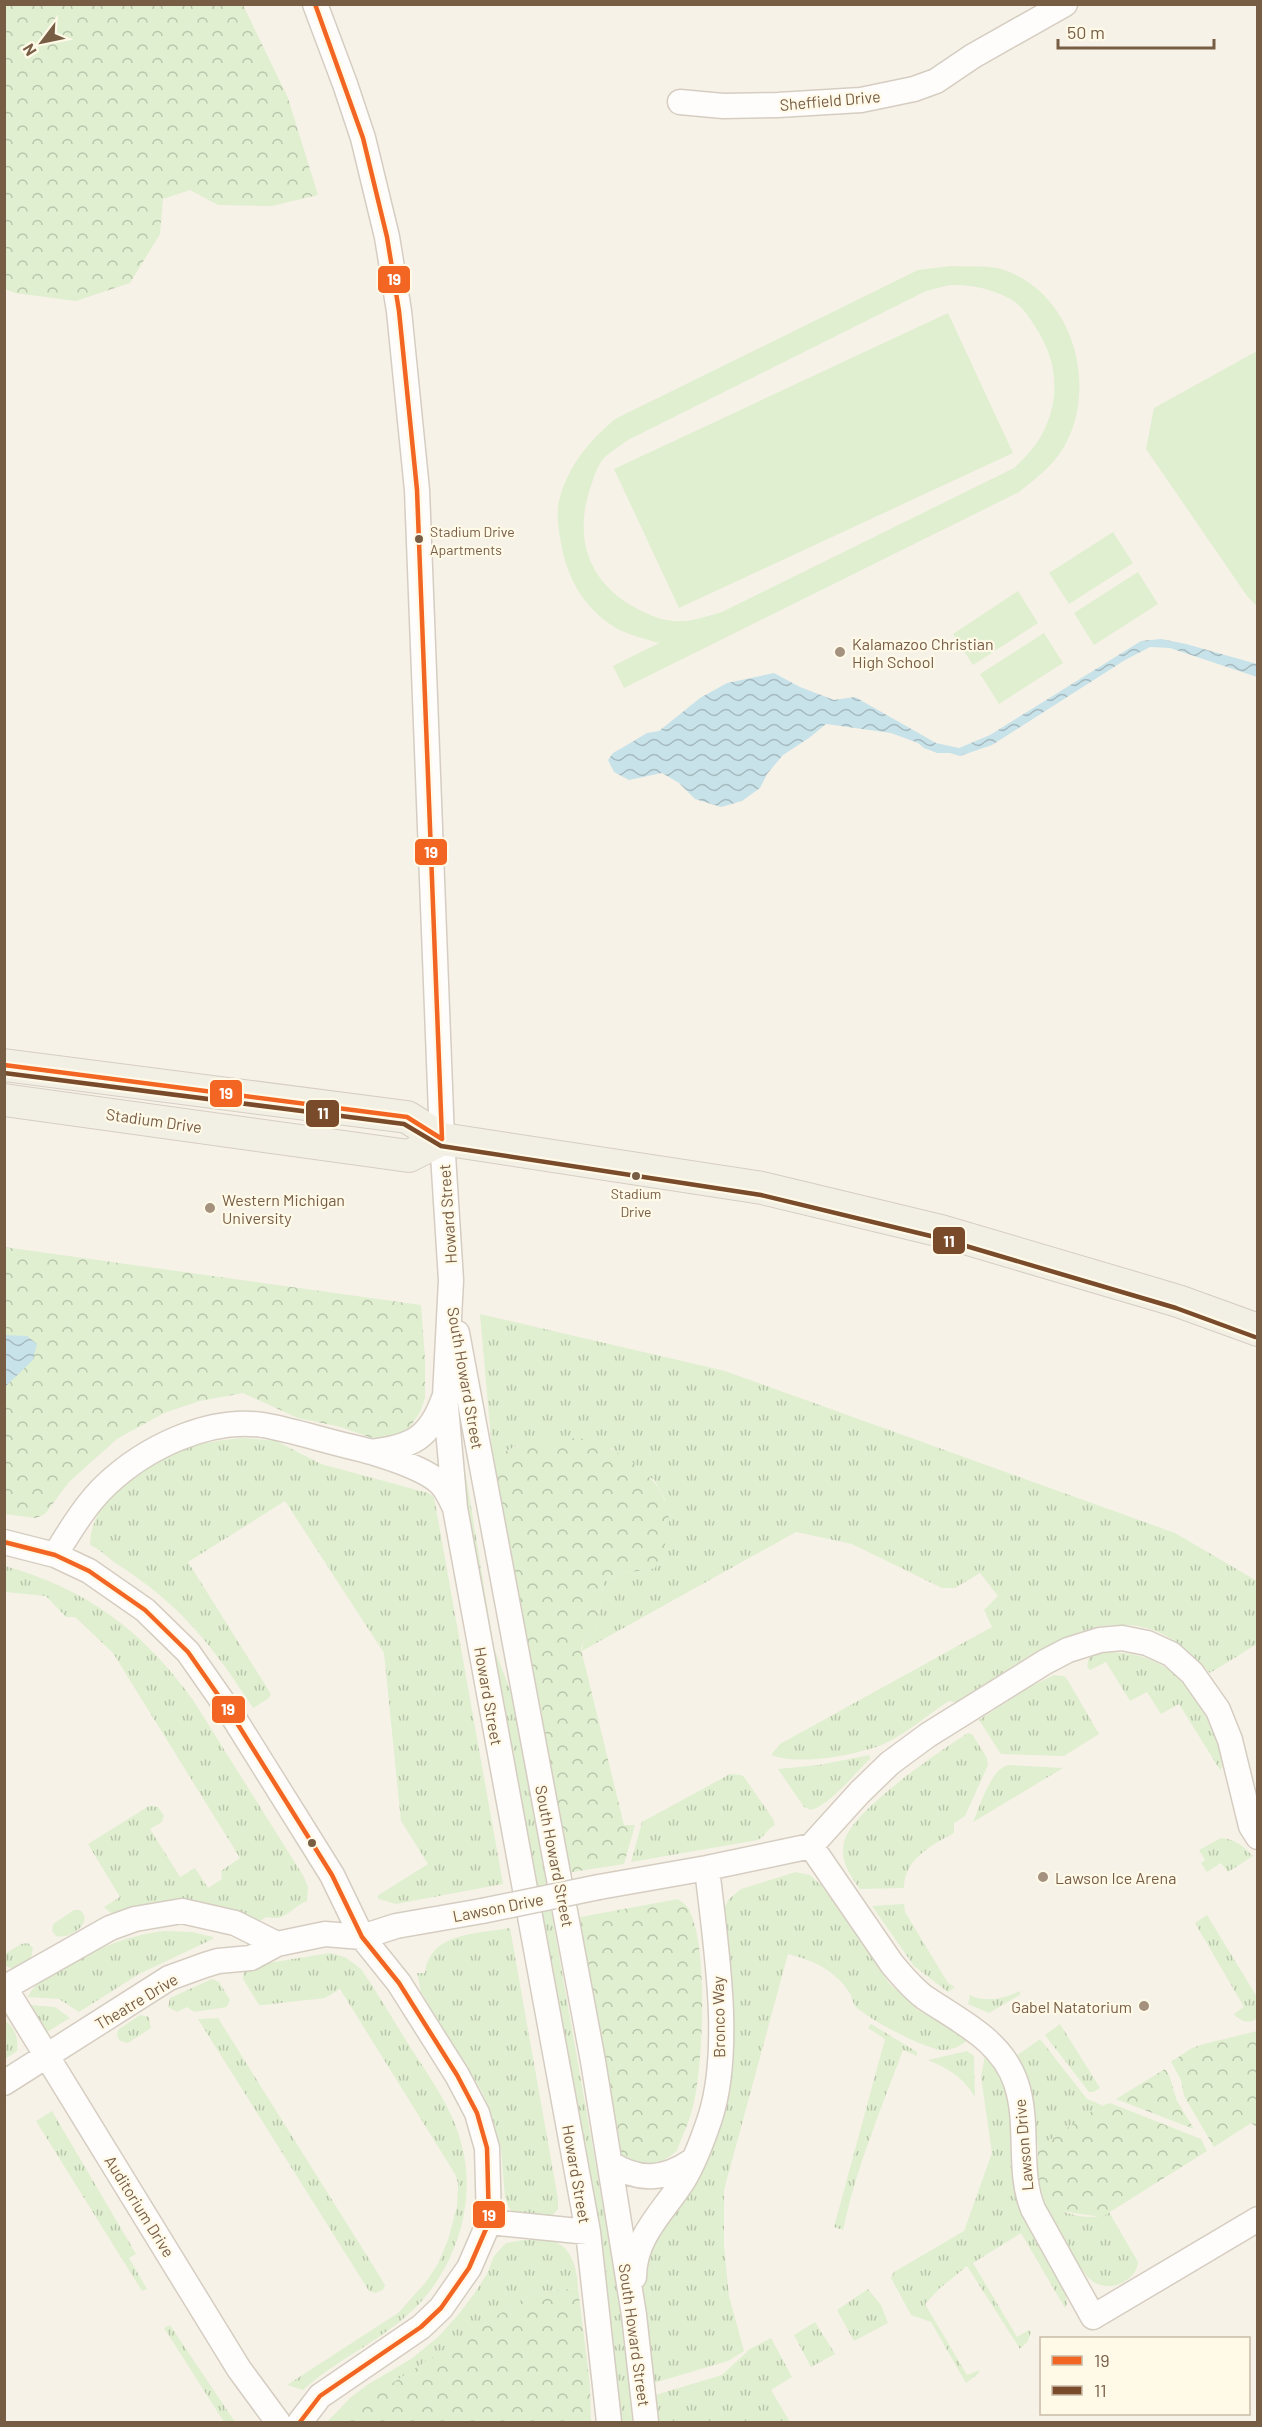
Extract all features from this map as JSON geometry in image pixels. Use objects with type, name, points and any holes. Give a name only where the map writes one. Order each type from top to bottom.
[{"type":"main road","name":"Stadium Drive","points":[[4,1065],[407,1117],[442,1139],[762,1188],[941,1231],[1178,1301],[1257,1330]]},
{"type":"main road","name":"Stadium Drive","points":[[4,1100],[410,1156],[442,1139]]},
{"type":"street","name":"Howard Street","points":[[315,4],[363,138],[387,237],[399,311],[417,490],[450,1292],[445,1396],[455,1508],[588,2232],[609,2422]]},
{"type":"street","name":"Sheffield Drive","points":[[680,102],[723,106],[778,105],[861,100],[914,89],[936,81],[972,56],[1065,4]]},
{"type":"street","name":"South Howard Street","points":[[450,1292],[593,2061],[634,2315],[646,2422]]},
{"type":"street","points":[[371,1452],[392,1449],[421,1438],[438,1415],[445,1396]]},
{"type":"street","points":[[55,1555],[105,1485],[135,1461],[177,1438],[215,1426],[261,1425],[371,1452],[428,1474],[446,1490],[455,1508]]},
{"type":"street","points":[[4,1542],[55,1555],[89,1571],[127,1596],[188,1652],[212,1685],[332,1875],[362,1936],[399,1983],[457,2076],[477,2113],[487,2148],[489,2222],[469,2268],[441,2308],[421,2327],[320,2396],[300,2422]]},
{"type":"street","points":[[811,1846],[860,1792],[910,1748],[1060,1654],[1100,1640],[1122,1638],[1148,1643],[1171,1654],[1192,1673],[1218,1710],[1237,1765],[1251,1826],[1257,1837]]},
{"type":"street","name":"Lawson Drive","points":[[362,1936],[396,1926],[707,1868],[811,1846],[906,1981],[923,1996],[984,2036],[1006,2063],[1016,2080],[1020,2096],[1025,2133],[1026,2193],[1093,2317],[1257,2219]]},
{"type":"street","name":"Bronco Way","points":[[634,2315],[634,2270],[638,2250],[654,2218],[684,2179],[710,2117],[716,2091],[719,2057],[717,1975],[707,1868]]},
{"type":"street","points":[[5,1988],[110,1928],[135,1919],[182,1911],[235,1923],[277,1944]]},
{"type":"street","name":"Theatre Drive","points":[[4,2083],[169,1978],[218,1961],[251,1958],[277,1944],[326,1934],[362,1936]]},
{"type":"street","name":"Auditorium Drive","points":[[5,1988],[240,2369],[278,2422]]},
{"type":"street","points":[[610,2163],[635,2174],[651,2176],[666,2175],[692,2161]]},
{"type":"street","points":[[489,2222],[588,2232]]},
{"type":"green space","points":[[5,4],[243,5],[288,98],[318,195],[272,206],[218,205],[190,190],[163,199],[160,234],[130,283],[76,301],[15,293],[5,289]]},
{"type":"green space","points":[[951,266],[1001,269],[1026,280],[1046,298],[1062,319],[1073,343],[1078,370],[1079,397],[1074,423],[1060,454],[1019,492],[624,688],[613,666],[659,643],[626,633],[604,620],[585,600],[571,578],[560,538],[558,507],[564,485],[575,463],[597,436],[615,419],[918,270]],"holes":[[[958,285],[990,290],[1016,303],[1026,312],[1036,328],[1052,364],[1054,389],[1050,415],[1036,445],[1014,468],[722,612],[692,620],[657,618],[634,607],[605,584],[589,557],[584,524],[585,507],[590,489],[598,467],[606,456],[628,440],[926,291]]]},
{"type":"green space","points":[[948,313],[1013,453],[679,608],[614,469]]},
{"type":"green space","points":[[1257,351],[1257,606],[1247,596],[1146,449],[1154,408]]},
{"type":"green space","points":[[1113,532],[1133,563],[1069,604],[1049,573]]},
{"type":"green space","points":[[1138,572],[1158,604],[1094,645],[1074,613]]},
{"type":"green space","points":[[1018,591],[1038,623],[973,665],[953,634]]},
{"type":"green space","points":[[1044,633],[1063,663],[999,704],[980,674]]},
{"type":"green space","points":[[4,1247],[421,1305],[425,1398],[420,1412],[410,1427],[395,1436],[372,1438],[341,1427],[298,1418],[243,1393],[200,1401],[164,1413],[117,1439],[69,1482],[45,1514],[36,1518],[5,1514]]},
{"type":"green space","points":[[480,1314],[725,1371],[1175,1533],[1257,1581],[1257,1644],[1210,1673],[1179,1644],[1156,1631],[1130,1625],[1103,1626],[1077,1633],[1051,1644],[957,1703],[949,1701],[886,1743],[829,1758],[797,1759],[771,1755],[780,1744],[992,1627],[984,1610],[998,1596],[980,1573],[955,1588],[942,1588],[852,1544],[796,1532],[582,1651],[583,1642],[596,1630],[604,1580],[655,1568],[665,1499],[654,1480],[611,1448],[517,1446],[493,1461]]},
{"type":"green space","points":[[246,1438],[276,1441],[321,1464],[428,1493],[434,1497],[503,1884],[396,1904],[379,1899],[377,1896],[428,1864],[401,1821],[384,1653],[285,1501],[188,1562],[271,1694],[269,1698],[253,1708],[224,1665],[177,1611],[139,1579],[90,1545],[92,1528],[99,1512],[110,1497],[138,1472],[186,1448],[216,1441]]},
{"type":"green space","points":[[578,1438],[608,1447],[640,1468],[661,1493],[667,1506],[669,1520],[668,1535],[655,1568],[604,1580],[596,1630],[583,1642],[581,1649],[624,1825],[635,1825],[624,1864],[566,1873],[493,1461],[511,1449],[533,1442]]},
{"type":"green space","points":[[462,1451],[494,1648],[512,1695],[518,1722],[614,2268],[628,2365],[632,2422],[620,2422],[472,1539]]},
{"type":"green space","points":[[5,1566],[62,1587],[87,1600],[133,1633],[174,1675],[193,1700],[304,1877],[308,1887],[307,1901],[284,1916],[266,1917],[257,1923],[135,1908],[112,1914],[104,1907],[120,1897],[88,1844],[149,1806],[158,1807],[164,1816],[162,1822],[150,1829],[180,1877],[195,1868],[208,1888],[222,1879],[221,1871],[240,1858],[113,1653],[75,1617],[66,1617],[46,1596],[5,1592]]},
{"type":"green space","points":[[1101,1652],[1136,1655],[1164,1666],[1175,1675],[1196,1699],[1208,1721],[1219,1747],[1222,1768],[1220,1770],[1179,1704],[1161,1714],[1147,1692],[1130,1701],[1106,1662],[1090,1670],[1087,1666],[1089,1658]]},
{"type":"green space","points":[[1054,1675],[1064,1676],[1067,1679],[1099,1734],[1064,1756],[1001,1754],[979,1720],[1028,1688]]},
{"type":"green space","points":[[968,1733],[972,1734],[987,1758],[988,1765],[965,1816],[954,1823],[954,1833],[929,1848],[914,1861],[905,1878],[904,1888],[860,1889],[849,1872],[843,1855],[844,1842],[850,1829],[879,1798],[898,1782]]},
{"type":"green space","points":[[870,1755],[870,1759],[834,1795],[811,1810],[804,1807],[778,1769],[819,1765]]},
{"type":"green space","points":[[1009,1765],[1063,1768],[973,1822],[992,1780],[1003,1767]]},
{"type":"green space","points":[[730,1774],[744,1777],[773,1819],[775,1825],[761,1838],[631,1862],[642,1822]]},
{"type":"green space","points":[[1221,1838],[1238,1844],[1253,1856],[1228,1872],[1221,1863],[1207,1872],[1201,1863],[1205,1860],[1199,1850]]},
{"type":"green space","points":[[796,1872],[810,1875],[822,1886],[889,1983],[918,2010],[969,2040],[954,2048],[943,2050],[912,2040],[886,2027],[857,2008],[843,1984],[830,1972],[806,1959],[788,1954],[724,2190],[724,2246],[729,2296],[744,2351],[728,2361],[650,2384],[640,2292],[642,2260],[708,2145],[720,1916],[729,1899],[741,1889]]},
{"type":"green space","points":[[678,1899],[687,1906],[690,1912],[700,1951],[702,2030],[698,2079],[688,2124],[677,2150],[664,2160],[647,2164],[638,2163],[623,2156],[617,2150],[575,1918]]},
{"type":"green space","points":[[904,1904],[905,1912],[948,1983],[955,1987],[948,1992],[914,1966],[872,1906]]},
{"type":"green space","points":[[74,1910],[80,1910],[84,1915],[82,1925],[73,1933],[61,1937],[56,1936],[52,1931],[53,1924]]},
{"type":"green space","points":[[1207,1915],[1257,1997],[1257,2018],[1254,2020],[1245,2021],[1234,2014],[1244,2007],[1195,1923]]},
{"type":"green space","points":[[510,1928],[558,2199],[558,2209],[551,2217],[516,2214],[509,2208],[505,2197],[501,2148],[491,2113],[482,2092],[421,1992],[417,1973],[425,1973],[429,1960],[445,1942],[470,1934]]},
{"type":"green space","points":[[164,1931],[192,1932],[213,1937],[213,1939],[139,1974],[79,2012],[59,1999],[28,1997],[42,1981],[97,1950],[136,1936]]},
{"type":"green space","points":[[28,1943],[33,1948],[31,1958],[13,1969],[6,1966],[5,1954],[21,1944]]},
{"type":"green space","points":[[330,1953],[345,1957],[361,1969],[439,2092],[453,2118],[462,2146],[467,2190],[459,2234],[441,2275],[428,2293],[401,2320],[303,2390],[287,2385],[398,2313],[426,2282],[439,2262],[449,2237],[457,2206],[458,2183],[455,2174],[340,1989],[325,1998],[259,2005],[243,1979],[244,1970],[250,1966]]},
{"type":"green space","points":[[212,1979],[219,1982],[230,2000],[227,2007],[194,2012],[187,2007],[177,2012],[168,2007],[170,1998]]},
{"type":"green space","points":[[1019,1991],[1021,1994],[989,2013],[968,2004],[970,1995],[981,1999],[994,1999]]},
{"type":"green space","points":[[29,2005],[55,2007],[70,2018],[47,2032],[42,2028]]},
{"type":"green space","points":[[140,2015],[149,2017],[151,2028],[128,2043],[120,2041],[117,2036],[118,2030]]},
{"type":"green space","points":[[218,2018],[379,2275],[385,2285],[383,2290],[375,2293],[369,2291],[198,2019]]},
{"type":"green space","points":[[5,2021],[14,2030],[17,2038],[17,2051],[5,2059]]},
{"type":"green space","points":[[871,2024],[917,2052],[917,2056],[903,2050],[862,2161],[843,2230],[834,2227],[885,2039],[868,2028]]},
{"type":"green space","points":[[1060,2024],[1100,2088],[1093,2092],[1089,2092],[1045,2035]]},
{"type":"green space","points":[[1257,2031],[1257,2127],[1251,2123],[1214,2147],[1184,2096],[1181,2080],[1171,2062],[1192,2048]]},
{"type":"green space","points":[[1040,2039],[1087,2099],[1102,2105],[1038,2148],[1032,2092],[1016,2056]]},
{"type":"green space","points":[[967,2051],[974,2056],[975,2097],[955,2074],[928,2060]]},
{"type":"green space","points":[[985,2055],[1000,2078],[1008,2100],[1012,2129],[1012,2173],[1017,2201],[1029,2227],[1061,2282],[1067,2304],[1065,2308],[1021,2233],[973,2263],[1017,2337],[1029,2330],[1031,2332],[1028,2341],[1020,2349],[967,2266],[925,2304],[967,2375],[980,2370],[966,2383],[931,2322],[911,2315],[891,2278],[894,2272],[964,2231],[992,2153],[981,2077]]},
{"type":"green space","points":[[1165,2069],[1177,2101],[1194,2129],[1116,2099]]},
{"type":"green space","points":[[1110,2103],[1201,2139],[1207,2151],[1102,2217],[1060,2211],[1044,2203],[1038,2178],[1038,2148],[1098,2107]]},
{"type":"green space","points":[[52,2111],[136,2254],[129,2258],[147,2289],[142,2291],[36,2121]]},
{"type":"green space","points":[[1044,2203],[1067,2213],[1085,2217],[1094,2217],[1109,2212],[1138,2262],[1133,2274],[1114,2286],[1102,2285],[1091,2280],[1073,2256]]},
{"type":"green space","points":[[523,2240],[552,2241],[565,2248],[575,2267],[578,2288],[532,2293],[336,2422],[327,2422],[350,2398],[411,2359],[438,2337],[474,2294],[487,2274],[494,2256],[506,2243]]},
{"type":"green space","points":[[578,2288],[590,2385],[591,2422],[336,2422],[338,2418],[532,2293]]},
{"type":"green space","points":[[868,2289],[881,2305],[888,2323],[854,2341],[837,2310]]},
{"type":"green space","points":[[815,2322],[835,2354],[811,2367],[794,2335]]},
{"type":"green space","points":[[170,2325],[235,2422],[224,2422],[164,2328]]},
{"type":"green space","points":[[771,2338],[792,2377],[771,2390],[790,2422],[654,2422],[652,2396],[722,2375],[750,2349]]},
{"type":"water","points":[[1161,639],[1257,664],[1257,677],[1170,648],[1150,647],[1125,660],[992,745],[960,756],[937,753],[891,733],[826,724],[783,755],[767,774],[760,788],[742,801],[721,807],[695,799],[679,783],[662,773],[629,780],[614,772],[608,760],[613,753],[647,733],[659,731],[700,698],[727,683],[774,673],[800,687],[834,700],[855,697],[936,743],[959,748],[990,735],[1141,641]]},
{"type":"water","points":[[4,1335],[27,1336],[37,1344],[33,1360],[5,1387]]},
{"type":"transit line","name":"19","points":[[315,4],[363,138],[387,237],[399,311],[417,490],[442,1139]]},
{"type":"transit line","name":"19","points":[[4,1065],[407,1117],[442,1139]]},
{"type":"transit line","name":"11","points":[[4,1073],[404,1124],[441,1146],[761,1195],[939,1238],[1176,1308],[1255,1337]]},
{"type":"transit line","name":"19","points":[[4,1542],[55,1555],[89,1571],[145,1610],[188,1652],[232,1715],[332,1875],[362,1937],[399,1983],[457,2075],[477,2113],[487,2148],[489,2222],[469,2268],[441,2308],[421,2327],[320,2396],[300,2422]]},
{"type":"place","name":"Stadium Drive Apartments","points":[[419,539]]},
{"type":"place","name":"Kalamazoo Christian High School","points":[[840,652]]},
{"type":"place","name":"Stadium Drive","points":[[636,1176]]},
{"type":"place","name":"Western Michigan University","points":[[210,1208]]},
{"type":"place","name":"Lawson Ice Arena","points":[[1043,1877]]},
{"type":"place","name":"Gabel Natatorium","points":[[1144,2006]]}]
